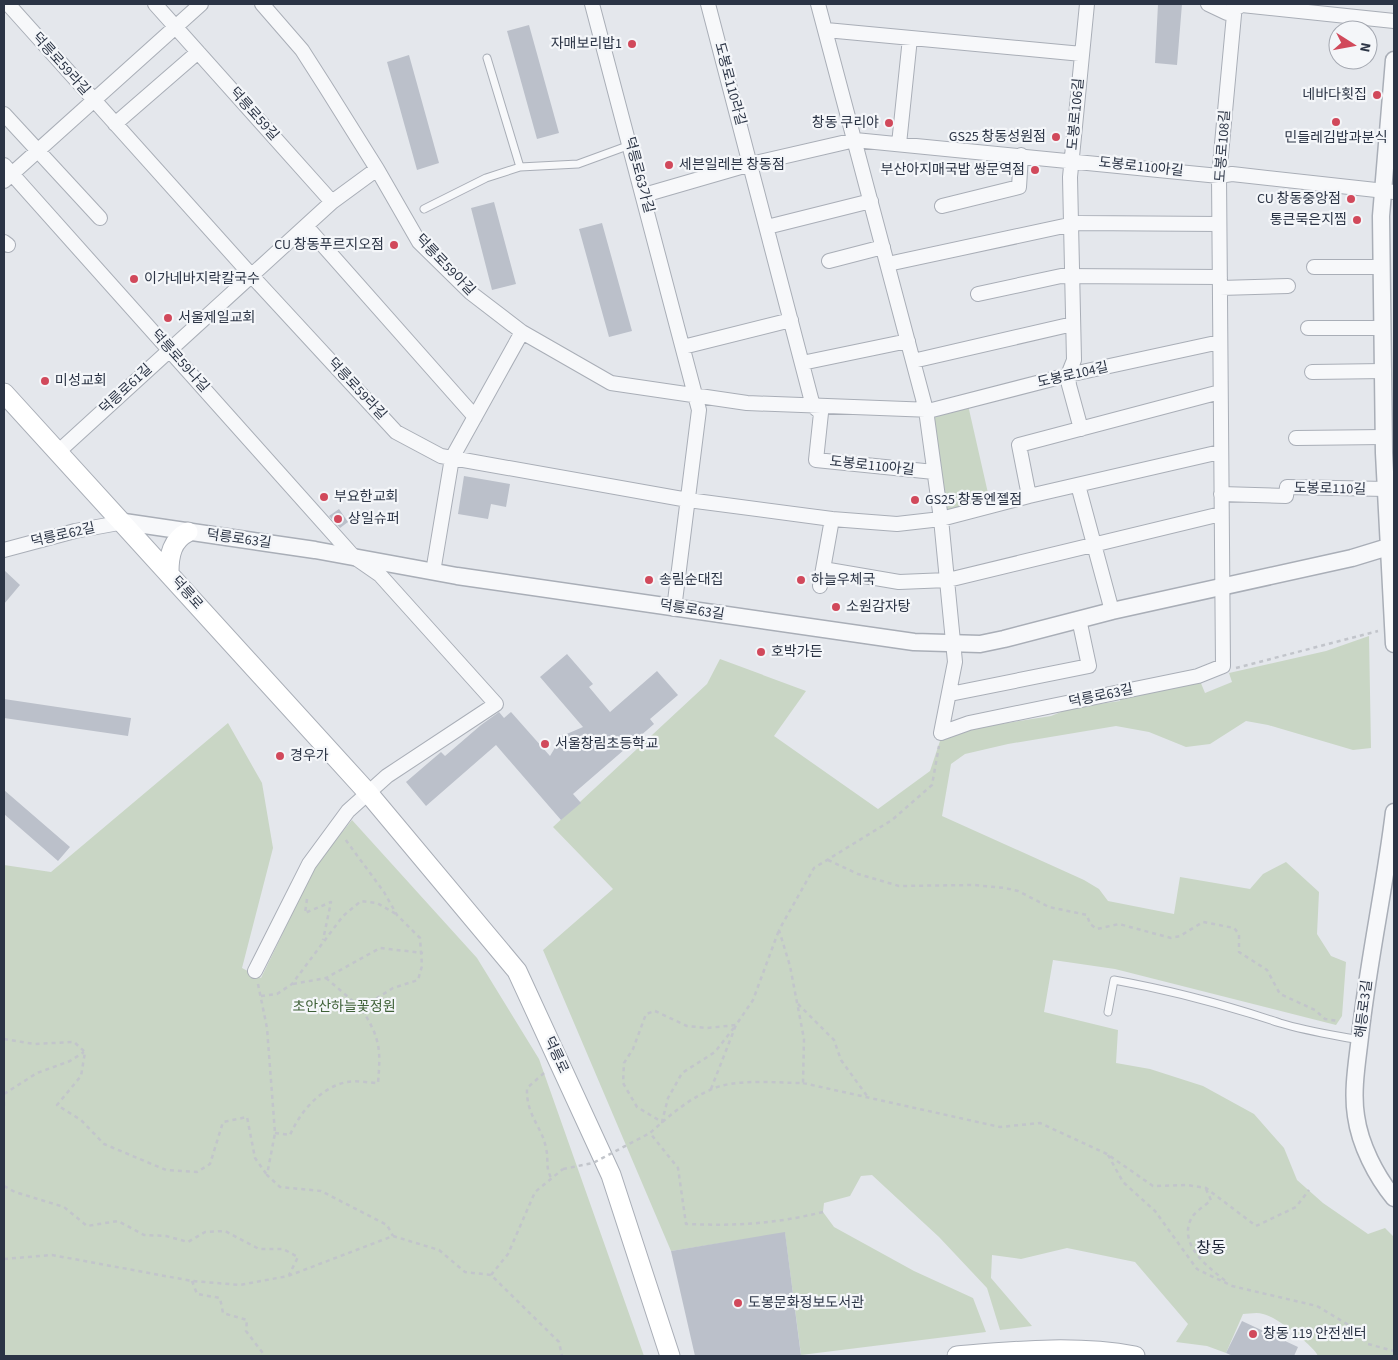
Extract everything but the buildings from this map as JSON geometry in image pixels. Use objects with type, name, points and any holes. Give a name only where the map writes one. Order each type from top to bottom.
[{"type":"main road","name":"덕릉로","points":[[4,393],[124,522],[369,794],[517,971],[611,1175],[670,1356]]},
{"type":"main road","points":[[169,572],[169,558],[173,546],[180,536],[188,532]]},
{"type":"main road","points":[[957,1356],[1047,1349],[1108,1351],[1135,1356]]},
{"type":"street","name":"덕릉로59라길","points":[[8,4],[251,275],[396,432],[441,456],[688,500]]},
{"type":"street","name":"덕릉로59길","points":[[155,4],[332,202]]},
{"type":"street","points":[[6,173],[38,150],[200,4]]},
{"type":"street","name":"덕릉로59아길","points":[[262,4],[302,50],[378,169],[418,242],[471,293],[522,332],[611,383],[696,396]]},
{"type":"street","name":"덕릉로63가길","points":[[592,4],[631,145],[699,410],[674,608]]},
{"type":"street","name":"도봉로110라길","points":[[708,4],[751,164]]},
{"type":"street","points":[[818,4],[926,410],[941,519],[955,662],[941,732]]},
{"type":"street","name":"도봉로106길","points":[[1068,375],[1074,360],[1071,225],[1072,160],[1086,4]]},
{"type":"street","points":[[1208,4],[1227,13],[1235,7],[1242,5],[1394,21]]},
{"type":"street","name":"도봉로108길","points":[[1221,586],[1219,176],[1235,7]]},
{"type":"street","points":[[826,30],[1082,54]]},
{"type":"street","points":[[899,144],[910,38]]},
{"type":"street","points":[[115,124],[198,52]]},
{"type":"street","name":"도봉로110길","points":[[1391,546],[1384,437],[1389,407],[1384,371],[1381,267],[1388,191],[1394,60]]},
{"type":"street","points":[[4,114],[100,218]]},
{"type":"street","name":"도봉로110아길","points":[[644,195],[751,164],[855,140],[1219,176],[1232,174],[1388,191]]},
{"type":"street","points":[[942,206],[1018,187],[1021,155]]},
{"type":"street","name":"도봉로110아길","points":[[751,164],[813,406],[821,413],[816,460],[934,472]]},
{"type":"street","name":"덕릉로61길","points":[[58,452],[332,202],[378,169]]},
{"type":"street","name":"덕릉로59나길","points":[[6,173],[169,349],[354,557]]},
{"type":"street","points":[[767,227],[871,201]]},
{"type":"street","points":[[888,264],[1071,225],[1220,224]]},
{"type":"street","points":[[306,226],[475,417]]},
{"type":"street","points":[[829,261],[883,247]]},
{"type":"street","points":[[1314,267],[1381,267]]},
{"type":"street","points":[[978,294],[1072,275],[1288,286]]},
{"type":"street","points":[[683,347],[791,320]]},
{"type":"street","points":[[913,361],[1073,324]]},
{"type":"street","points":[[1308,328],[1382,328]]},
{"type":"street","points":[[433,572],[452,458],[522,332]]},
{"type":"street","points":[[802,363],[908,341]]},
{"type":"street","name":"도봉로104길","points":[[696,396],[747,403],[926,410],[1068,375],[1220,342]]},
{"type":"street","points":[[1312,372],[1384,371]]},
{"type":"street","points":[[1068,375],[1081,429]]},
{"type":"street","points":[[1029,496],[1018,445],[1220,392]]},
{"type":"street","points":[[1296,438],[1384,437]]},
{"type":"street","points":[[688,500],[832,519],[897,524],[941,519],[1029,496],[1220,452]]},
{"type":"street","points":[[1078,485],[1112,611]]},
{"type":"street","name":"도봉로110길","points":[[1221,494],[1286,496],[1287,487],[1386,489]]},
{"type":"street","points":[[823,569],[899,582],[948,580],[1221,514]]},
{"type":"street","points":[[820,586],[832,519]]},
{"type":"street","name":"덕릉로63길","points":[[124,522],[354,557],[433,572],[614,597],[674,608],[914,642],[980,644],[1112,611],[1352,558],[1391,546]]},
{"type":"street","name":"덕릉로62길","points":[[4,550],[74,531],[124,522]]},
{"type":"street","points":[[1391,546],[1394,644]]},
{"type":"street","name":"덕릉로63길","points":[[354,557],[380,575],[496,704],[386,776],[369,794]]},
{"type":"street","name":"덕릉로63길","points":[[941,732],[969,723],[1198,676],[1223,666],[1221,586]]},
{"type":"street","points":[[950,694],[1089,666],[1079,619]]},
{"type":"street","points":[[255,970],[309,864],[348,811],[369,794]]},
{"type":"street","name":"해등로3길","points":[[1394,812],[1388,859],[1365,992],[1356,1077],[1355,1114],[1372,1163],[1394,1198]]},
{"type":"lane","points":[[487,58],[520,167]]},
{"type":"lane","points":[[424,209],[486,178],[520,167],[578,164],[631,145]]},
{"type":"lane","points":[[1108,1012],[1114,980],[1253,1012],[1282,1024],[1360,1040]]},
{"type":"path","points":[[1228,670],[1393,628]]},
{"type":"path","points":[[662,1122],[668,1098],[682,1073],[715,1052],[753,1000],[779,930],[814,868],[892,820],[932,785],[941,732]]},
{"type":"path","points":[[341,834],[384,892],[398,915],[420,938],[423,952],[418,980],[393,988],[361,1008]]},
{"type":"path","points":[[827,860],[858,874],[899,886],[974,885],[1018,891],[1049,907],[1086,915],[1090,924],[1097,929],[1119,924],[1171,938],[1180,936],[1203,922],[1234,928],[1239,934],[1239,952],[1246,959],[1259,963],[1266,970],[1280,994],[1315,1010],[1325,1018],[1338,1021]]},
{"type":"path","points":[[308,896],[305,913],[331,902],[323,942]]},
{"type":"path","points":[[261,996],[277,994],[292,984],[343,916],[361,901],[377,903],[398,915]]},
{"type":"path","points":[[779,930],[790,966],[804,1039],[803,1083]]},
{"type":"path","points":[[292,984],[326,978],[363,955],[380,948],[423,952]]},
{"type":"path","points":[[255,970],[267,1028],[271,1067],[274,1133],[267,1175]]},
{"type":"path","points":[[274,1133],[290,1135],[298,1117],[324,1092],[347,1082],[378,1083],[381,1052],[374,1030],[361,1008],[326,978]]},
{"type":"path","points":[[798,1004],[834,1040],[841,1060],[868,1098]]},
{"type":"path","points":[[662,1122],[637,1107],[623,1083],[624,1064],[633,1049],[646,1014],[655,1011],[687,1026],[707,1028],[736,1025]]},
{"type":"path","points":[[711,1089],[736,1025]]},
{"type":"path","points":[[4,1039],[34,1044],[74,1042],[85,1052]]},
{"type":"path","points":[[4,1094],[37,1073],[70,1061],[85,1052]]},
{"type":"path","points":[[85,1052],[81,1076],[58,1105],[81,1120],[104,1144],[166,1170],[197,1172],[210,1164],[223,1122],[247,1116],[255,1158],[267,1175],[280,1187],[321,1191],[387,1225],[393,1236]]},
{"type":"path","points":[[544,1073],[527,1088],[527,1100],[546,1148],[546,1168],[551,1178]]},
{"type":"path","points":[[491,1276],[508,1254],[535,1192],[551,1178],[563,1169],[593,1163],[650,1133],[676,1109],[711,1089],[737,1084],[803,1083],[1000,1127],[1040,1123],[1107,1154],[1153,1186],[1187,1185],[1206,1188],[1256,1226],[1296,1207],[1309,1190]]},
{"type":"path","points":[[4,1102],[4,1110]]},
{"type":"path","points":[[650,1133],[678,1168],[686,1224],[738,1226],[789,1221],[823,1212]]},
{"type":"path","points":[[1107,1154],[1123,1182],[1155,1211],[1197,1268],[1232,1286],[1317,1306],[1347,1324],[1368,1344],[1394,1352]]},
{"type":"path","points":[[4,1186],[14,1192],[64,1206],[87,1226],[118,1221],[144,1235],[166,1236],[188,1242],[205,1232],[225,1231],[258,1249],[283,1249],[298,1257],[288,1276]]},
{"type":"path","points":[[1206,1188],[1211,1200],[1191,1218],[1187,1233],[1194,1249],[1208,1267],[1232,1286]]},
{"type":"path","points":[[4,1259],[52,1256],[192,1281],[240,1285],[288,1276],[393,1236],[439,1250],[465,1272],[491,1276],[559,1342],[562,1356]]},
{"type":"path","points":[[192,1281],[197,1294],[220,1298],[224,1313],[247,1320],[246,1331],[265,1356]]},
{"type":"green space","points":[[968,405],[990,502],[948,513],[932,415]]},
{"type":"green space","points":[[1369,636],[1371,748],[1353,750],[1268,725],[1246,721],[1210,744],[1186,747],[1149,732],[1116,726],[1008,744],[965,754],[951,764],[942,816],[1084,880],[1099,889],[1108,901],[1174,914],[1180,877],[1250,889],[1263,874],[1286,862],[1319,892],[1317,934],[1331,956],[1346,962],[1342,1016],[1336,1025],[1115,969],[1053,960],[1044,1012],[1118,1030],[1116,1063],[1150,1069],[1203,1086],[1254,1114],[1284,1148],[1297,1180],[1323,1203],[1368,1234],[1385,1228],[1394,1237],[1394,1356],[1318,1356],[1302,1338],[1284,1325],[1269,1316],[1258,1313],[1243,1314],[1226,1353],[1207,1346],[1176,1342],[1188,1324],[1135,1262],[1067,1248],[1021,1259],[992,1255],[991,1278],[1032,1326],[1000,1330],[987,1288],[939,1237],[872,1175],[861,1176],[850,1196],[824,1203],[823,1212],[834,1227],[914,1271],[973,1298],[986,1332],[801,1355],[785,1233],[671,1251],[543,950],[613,889],[553,827],[707,684],[720,659],[806,691],[774,736],[878,809],[930,771],[941,738],[969,729],[1051,716],[1071,708],[1120,701],[1121,694],[1198,676],[1205,693],[1232,682],[1229,673],[1326,651]]},
{"type":"green space","name":"초안산하늘꽃정원","points":[[228,723],[262,783],[273,848],[242,968],[261,978],[317,863],[352,820],[477,958],[539,1059],[644,1356],[4,1356],[4,865],[51,872]]},
{"type":"place","name":"자매보리밥1","points":[[632,44]]},
{"type":"place","name":"네바다횟집","points":[[1377,95]]},
{"type":"place","name":"민들레김밥과분식","points":[[1336,122]]},
{"type":"place","name":"창동 쿠리야","points":[[889,123]]},
{"type":"place","name":"GS25 창동성원점","points":[[1056,137]]},
{"type":"place","name":"세븐일레븐 창동점","points":[[669,165]]},
{"type":"place","name":"부산아지매국밥 쌍문역점","points":[[1035,170]]},
{"type":"place","name":"CU 창동중앙점","points":[[1351,199]]},
{"type":"place","name":"통큰묵은지찜","points":[[1357,220]]},
{"type":"place","name":"CU 창동푸르지오점","points":[[394,245]]},
{"type":"place","name":"이가네바지락칼국수","points":[[134,279]]},
{"type":"place","name":"서울제일교회","points":[[168,318]]},
{"type":"place","name":"미성교회","points":[[45,381]]},
{"type":"place","name":"부요한교회","points":[[324,497]]},
{"type":"place","name":"GS25 창동엔젤점","points":[[915,500]]},
{"type":"place","name":"상일슈퍼","points":[[338,519]]},
{"type":"place","name":"송림순대집","points":[[649,580]]},
{"type":"place","name":"하늘우체국","points":[[801,580]]},
{"type":"place","name":"소원감자탕","points":[[836,607]]},
{"type":"place","name":"호박가든","points":[[761,652]]},
{"type":"place","name":"서울창림초등학교","points":[[545,744]]},
{"type":"place","name":"경우가","points":[[280,756]]},
{"type":"place","name":"도봉문화정보도서관","points":[[738,1303]]},
{"type":"place","name":"창동 119 안전센터","points":[[1253,1334]]},
{"type":"district","name":"창동","points":[[1211,1248]]}]
